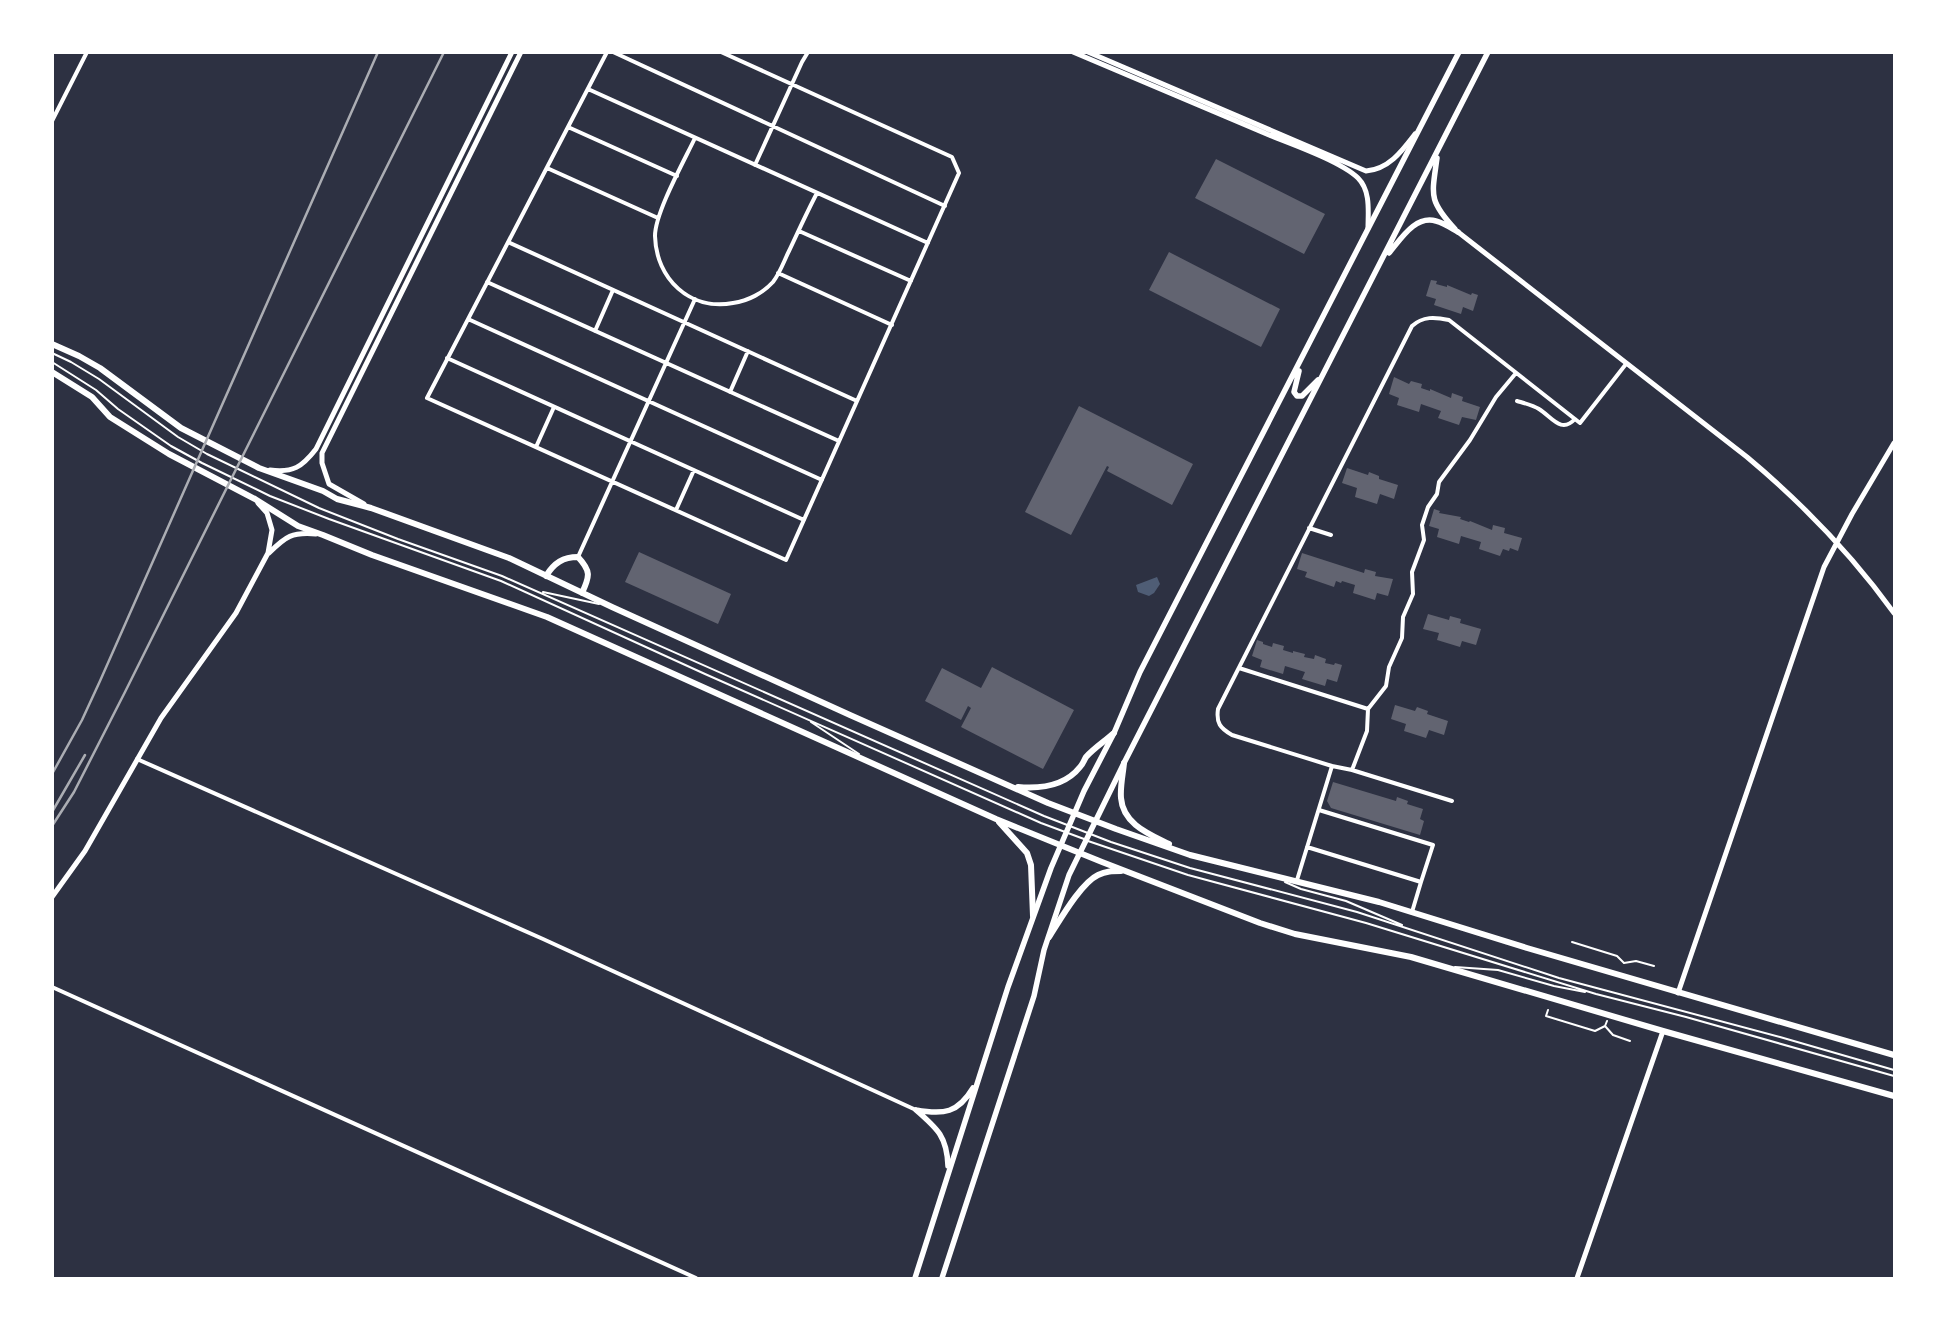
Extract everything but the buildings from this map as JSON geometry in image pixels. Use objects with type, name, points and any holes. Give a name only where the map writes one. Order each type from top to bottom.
[{"type":"main road","points":[[915,1278],[948,1171],[1033,916],[1074,813],[1114,733],[1140,672],[1459,52]]},
{"type":"main road","points":[[942,1278],[1034,996],[1049,936],[1069,875],[1124,763],[1488,52]]},
{"type":"main road","points":[[1438,151],[1433,186],[1436,207],[1458,232]]},
{"type":"main road","points":[[1381,264],[1410,228],[1417,224],[1428,220],[1437,221],[1458,232]]},
{"type":"main road","points":[[52,344],[100,368],[181,428],[259,468],[337,499],[371,508],[509,558],[612,607],[1074,813],[1190,855],[1262,871],[1412,912],[1678,993],[1894,1055]]},
{"type":"main road","points":[[1303,357],[1294,392],[1297,396],[1302,396],[1311,388],[1327,368]]},
{"type":"main road","points":[[52,372],[92,397],[110,417],[169,454],[255,499],[298,526],[372,555],[555,620],[996,820],[1260,923],[1294,934],[1411,957],[1894,1096]]},
{"type":"main road","points":[[546,576],[553,566],[560,561],[569,557],[578,557],[586,566],[588,574],[582,593]]},
{"type":"main road","points":[[1012,786],[1035,789],[1066,780],[1080,768],[1087,756],[1114,733]]},
{"type":"main road","points":[[1124,763],[1121,799],[1127,816],[1140,830],[1190,855]]},
{"type":"main road","points":[[996,820],[1027,852],[1031,865],[1033,916]]},
{"type":"main road","points":[[1049,936],[1085,885],[1106,871],[1126,870]]},
{"type":"main road","points":[[916,1110],[938,1114],[953,1110],[966,1100],[978,1080]]},
{"type":"main road","points":[[916,1110],[935,1126],[943,1138],[947,1149],[948,1171]]},
{"type":"street","points":[[52,121],[87,52]]},
{"type":"street","points":[[259,468],[280,471],[292,470],[300,466],[316,449],[512,52]]},
{"type":"street","points":[[371,508],[329,484],[322,463],[322,453],[521,52]]},
{"type":"street","points":[[607,52],[427,398],[786,560],[960,173],[952,157],[721,52]]},
{"type":"street","points":[[613,52],[945,206]]},
{"type":"street","points":[[754,165],[808,52]]},
{"type":"street","points":[[1073,52],[1301,148],[1346,169],[1357,177],[1366,193],[1368,231]]},
{"type":"street","points":[[1088,52],[1366,171],[1384,167],[1392,161],[1420,128]]},
{"type":"street","points":[[588,89],[928,243]]},
{"type":"street","points":[[568,127],[677,176]]},
{"type":"street","points":[[695,138],[658,218],[655,238],[660,264],[667,277],[677,288],[695,299],[713,304],[739,302],[752,298],[764,290],[778,273],[816,193]]},
{"type":"street","points":[[547,168],[658,218]]},
{"type":"street","points":[[798,231],[911,281]]},
{"type":"street","points":[[1458,232],[1760,468],[1837,542],[1894,613]]},
{"type":"street","points":[[508,242],[857,401]]},
{"type":"street","points":[[778,273],[892,324]]},
{"type":"street","points":[[487,282],[839,441]]},
{"type":"street","points":[[594,331],[613,290]]},
{"type":"street","points":[[578,557],[695,299]]},
{"type":"street","points":[[1452,801],[1232,735],[1221,729],[1216,720],[1218,709],[1412,326],[1419,320],[1437,318],[1449,320],[1580,423],[1626,364]]},
{"type":"street","points":[[468,320],[822,480]]},
{"type":"street","points":[[730,392],[748,351]]},
{"type":"street","points":[[447,358],[804,520]]},
{"type":"street","points":[[1352,770],[1367,731],[1368,709],[1386,686],[1389,667],[1402,638],[1403,617],[1413,594],[1412,572],[1424,540],[1422,526],[1428,507],[1437,494],[1439,482],[1470,440],[1496,397],[1516,373]]},
{"type":"street","points":[[1517,401],[1538,408],[1555,422],[1564,426],[1570,425],[1575,419]]},
{"type":"street","points":[[536,447],[554,407]]},
{"type":"street","points":[[1678,993],[1824,567],[1894,443]]},
{"type":"street","points":[[676,510],[694,470]]},
{"type":"street","points":[[52,897],[85,851],[137,758],[177,695],[236,613],[268,553],[272,530],[267,514],[255,499]]},
{"type":"street","points":[[1309,528],[1331,535]]},
{"type":"street","points":[[268,553],[283,539],[298,533],[323,535]]},
{"type":"street","points":[[1239,668],[1368,709]]},
{"type":"street","points":[[137,758],[543,939],[916,1110]]},
{"type":"street","points":[[1297,880],[1332,766]]},
{"type":"street","points":[[1319,810],[1433,844],[1412,912]]},
{"type":"street","points":[[1307,847],[1421,882]]},
{"type":"street","points":[[52,987],[696,1278]]},
{"type":"street","points":[[1577,1278],[1663,1031]]},
{"type":"lane","points":[[52,353],[99,379],[178,437],[215,458],[331,513],[398,539],[471,563],[1044,816],[1089,834],[1190,868],[1357,912],[1559,978],[1894,1070]]},
{"type":"lane","points":[[52,362],[96,390],[171,446],[202,464],[270,496],[501,581],[1066,832],[1188,875],[1366,923],[1596,994]]},
{"type":"lane","points":[[537,591],[612,607]]},
{"type":"lane","points":[[808,719],[872,763]]},
{"type":"lane","points":[[1262,871],[1301,889],[1346,900],[1410,930]]},
{"type":"lane","points":[[1448,967],[1498,970],[1554,986],[1596,994],[1686,1016],[1894,1076]]},
{"type":"path","points":[[1572,942],[1617,956],[1624,963],[1636,961],[1654,966]]},
{"type":"path","points":[[1548,1010],[1546,1016],[1548,1017],[1595,1031],[1605,1026],[1613,1035],[1630,1041]]},
{"type":"water","points":[[1157,577],[1160,584],[1154,593],[1149,596],[1138,592],[1136,585]]},
{"type":"railway","points":[[52,774],[82,720],[100,681],[378,52]]},
{"type":"railway","points":[[52,826],[74,792],[125,692],[444,52]]},
{"type":"railway","points":[[52,812],[85,755]]}]
